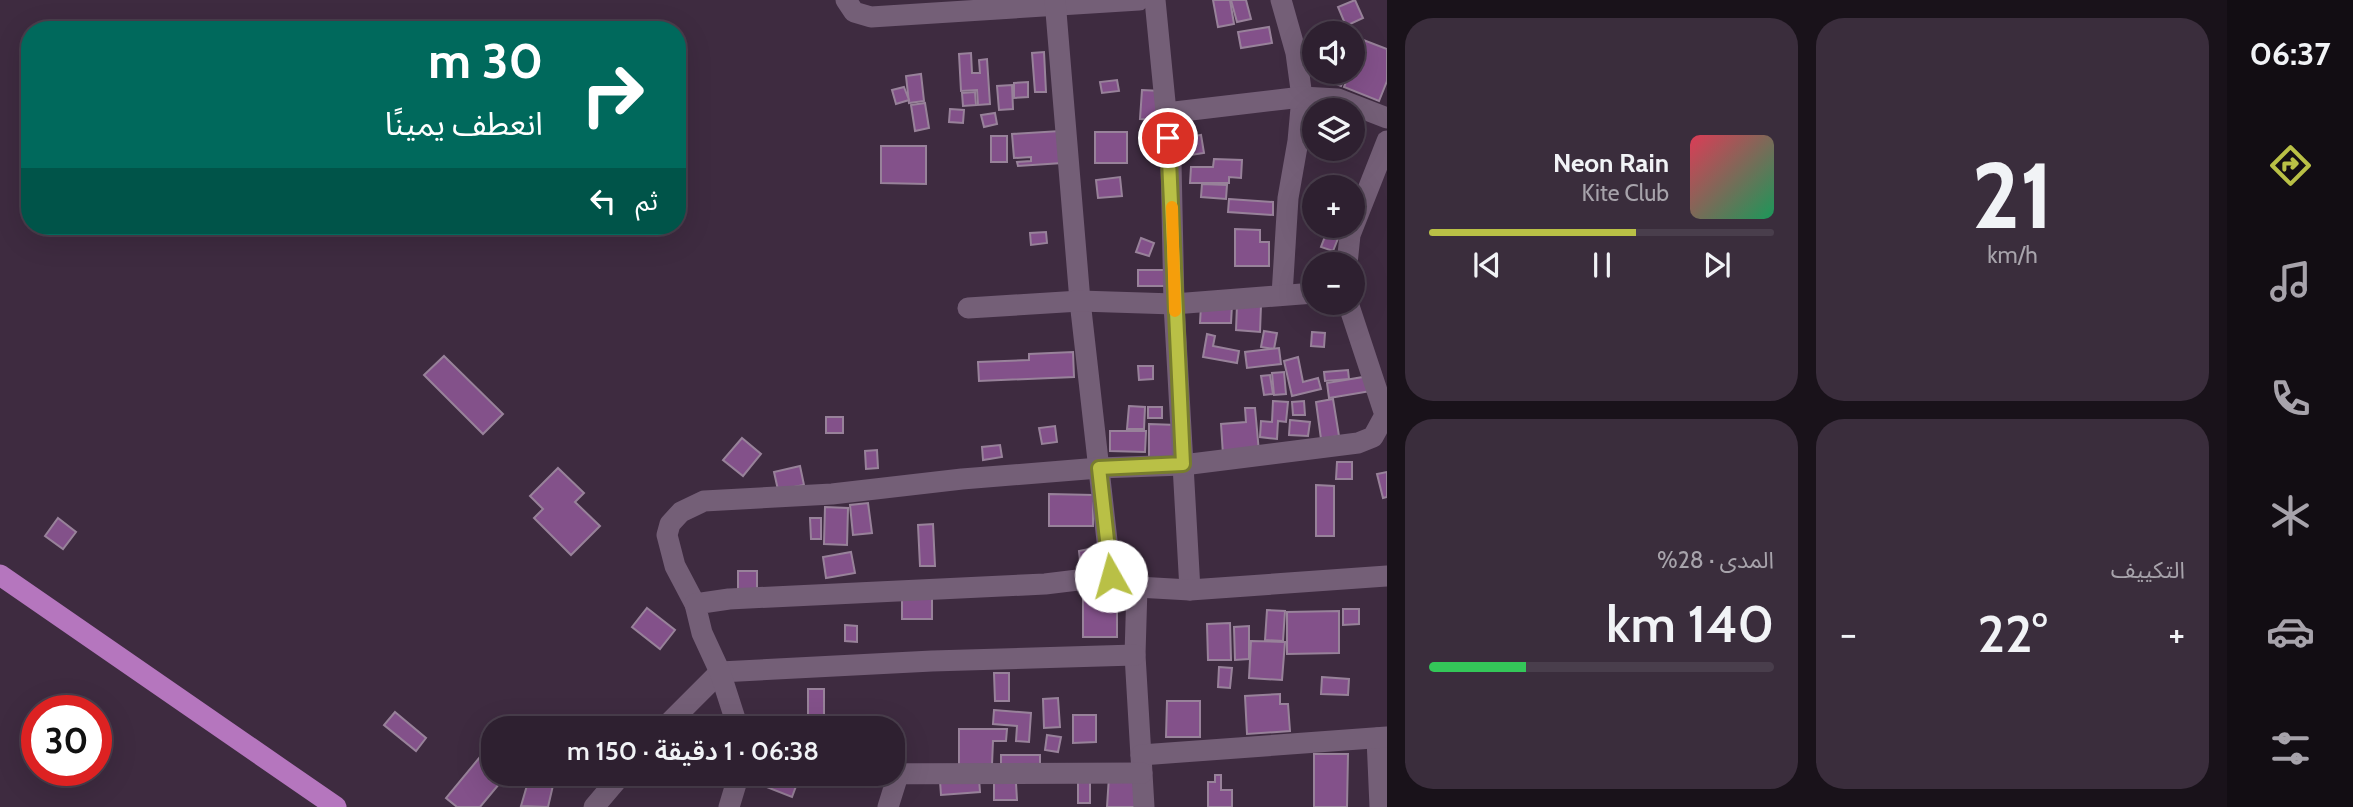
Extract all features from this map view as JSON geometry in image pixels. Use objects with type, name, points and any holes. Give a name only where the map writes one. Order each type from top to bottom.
[{"type":"main road","points":[[0,575],[336,807]]},
{"type":"street","points":[[846,0],[854,12],[871,17],[1055,3],[1139,0]]},
{"type":"street","points":[[1155,0],[1171,163],[1174,304],[1190,590]]},
{"type":"street","points":[[1281,0],[1296,53],[1302,97],[1288,198],[1282,295]]},
{"type":"street","points":[[1055,3],[1080,300],[1111,576]]},
{"type":"street","points":[[1166,113],[1302,97],[1338,99],[1387,118]]},
{"type":"street","points":[[1348,252],[1350,235],[1387,141]]},
{"type":"street","points":[[968,307],[1080,300],[1174,304],[1302,294]]},
{"type":"street","points":[[734,716],[720,672],[702,633],[695,604],[675,566],[667,535],[670,524],[681,512],[704,501],[832,494],[962,479],[1183,464],[1358,443],[1373,438],[1386,415],[1352,315]]},
{"type":"street","points":[[695,604],[729,599],[1045,584],[1111,576],[1137,587],[1190,590],[1387,576]]},
{"type":"street","points":[[1137,587],[1135,655],[1144,807]]},
{"type":"street","points":[[676,716],[720,672],[932,661],[1135,655]]},
{"type":"street","points":[[905,775],[1141,764],[1382,738],[1380,807]]},
{"type":"street","points":[[594,807],[612,786]]},
{"type":"street","points":[[729,807],[735,786]]},
{"type":"street","points":[[888,807],[895,786]]},
{"type":"building","points":[[1213,0],[1230,0],[1234,24],[1218,27]]},
{"type":"building","points":[[1231,0],[1246,0],[1251,19],[1237,22]]},
{"type":"building","points":[[1355,0],[1363,18],[1344,21],[1338,7]]},
{"type":"building","points":[[1269,27],[1272,43],[1241,48],[1238,32]]},
{"type":"building","points":[[1365,41],[1387,49],[1387,81],[1379,101],[1344,87],[1345,84],[1365,84]]},
{"type":"building","points":[[1044,52],[1046,92],[1035,92],[1032,53]]},
{"type":"building","points":[[971,53],[972,73],[980,73],[979,60],[987,59],[990,104],[978,105],[977,90],[961,91],[959,54]]},
{"type":"building","points":[[921,74],[924,101],[909,103],[906,76]]},
{"type":"building","points":[[1117,80],[1119,91],[1102,93],[1100,82]]},
{"type":"building","points":[[1028,82],[1028,97],[1014,98],[1014,83]]},
{"type":"building","points":[[1012,85],[1013,109],[999,110],[997,86]]},
{"type":"building","points":[[904,87],[909,100],[896,104],[892,90]]},
{"type":"building","points":[[1142,90],[1161,91],[1159,120],[1140,119]]},
{"type":"building","points":[[975,92],[976,105],[963,106],[962,93]]},
{"type":"building","points":[[925,103],[929,128],[915,131],[911,105]]},
{"type":"building","points":[[950,109],[964,110],[963,123],[949,122]]},
{"type":"building","points":[[995,113],[997,124],[984,127],[981,115]]},
{"type":"building","points":[[1060,131],[1062,163],[1018,166],[1017,162],[1031,161],[1031,157],[1014,158],[1012,134]]},
{"type":"building","points":[[1095,132],[1127,132],[1127,163],[1095,163]]},
{"type":"building","points":[[1201,135],[1204,153],[1190,155],[1188,137]]},
{"type":"building","points":[[991,136],[1007,136],[1007,162],[991,162]]},
{"type":"building","points":[[881,146],[926,146],[926,184],[881,183]]},
{"type":"building","points":[[1214,159],[1242,160],[1241,178],[1229,177],[1229,183],[1190,183],[1191,167],[1213,167]]},
{"type":"building","points":[[1120,177],[1122,196],[1098,198],[1096,180]]},
{"type":"building","points":[[1202,184],[1227,185],[1226,199],[1201,197]]},
{"type":"building","points":[[1229,199],[1273,202],[1273,215],[1228,212]]},
{"type":"building","points":[[1235,229],[1260,230],[1260,242],[1269,242],[1269,266],[1235,266]]},
{"type":"building","points":[[1046,232],[1047,243],[1031,245],[1030,233]]},
{"type":"building","points":[[1141,238],[1154,243],[1149,256],[1136,252]]},
{"type":"building","points":[[1324,238],[1338,238],[1333,251],[1321,247]]},
{"type":"building","points":[[1138,270],[1170,270],[1171,286],[1138,286]]},
{"type":"building","points":[[1237,304],[1261,305],[1260,332],[1236,330]]},
{"type":"building","points":[[1201,305],[1232,305],[1231,323],[1200,323]]},
{"type":"building","points":[[1264,331],[1277,333],[1274,349],[1261,347]]},
{"type":"building","points":[[1312,332],[1325,333],[1324,347],[1311,346]]},
{"type":"building","points":[[1207,334],[1215,336],[1213,346],[1239,351],[1237,363],[1203,357]]},
{"type":"building","points":[[1279,348],[1281,364],[1247,368],[1245,352]]},
{"type":"building","points":[[1073,352],[1074,377],[979,381],[978,362],[1029,360],[1029,354]]},
{"type":"building","points":[[444,356],[503,414],[483,434],[424,375]]},
{"type":"building","points":[[1298,357],[1303,382],[1318,378],[1321,389],[1292,396],[1284,361]]},
{"type":"building","points":[[1138,366],[1153,366],[1153,379],[1139,380]]},
{"type":"building","points":[[1348,370],[1349,379],[1325,381],[1324,372]]},
{"type":"building","points":[[1284,372],[1286,394],[1274,395],[1272,373]]},
{"type":"building","points":[[1270,375],[1273,394],[1264,395],[1261,376]]},
{"type":"building","points":[[1369,376],[1371,391],[1329,398],[1327,383]]},
{"type":"building","points":[[1333,399],[1339,436],[1321,439],[1316,402]]},
{"type":"building","points":[[1273,401],[1288,402],[1286,422],[1278,421],[1277,439],[1260,437],[1261,421],[1272,422]]},
{"type":"building","points":[[1304,401],[1305,415],[1293,415],[1292,402]]},
{"type":"building","points":[[1129,406],[1145,407],[1144,429],[1127,429]]},
{"type":"building","points":[[1148,407],[1162,407],[1162,418],[1148,418]]},
{"type":"building","points":[[1245,408],[1255,408],[1259,452],[1223,455],[1221,424],[1246,422]]},
{"type":"building","points":[[826,417],[843,417],[843,433],[826,433]]},
{"type":"building","points":[[1290,420],[1310,422],[1308,436],[1289,435]]},
{"type":"building","points":[[1149,424],[1177,425],[1178,458],[1149,460]]},
{"type":"building","points":[[1055,426],[1057,442],[1042,444],[1039,428]]},
{"type":"building","points":[[1110,431],[1146,431],[1145,452],[1110,451]]},
{"type":"building","points":[[742,438],[761,454],[743,476],[723,460]]},
{"type":"building","points":[[1000,445],[1002,457],[983,460],[982,447]]},
{"type":"building","points":[[877,450],[878,468],[866,469],[865,451]]},
{"type":"building","points":[[1337,462],[1352,462],[1352,479],[1336,479]]},
{"type":"building","points":[[800,466],[804,485],[778,490],[774,472]]},
{"type":"building","points":[[558,468],[584,493],[575,502],[600,526],[571,555],[534,518],[543,509],[530,496]]},
{"type":"building","points":[[1387,472],[1387,497],[1383,498],[1377,474]]},
{"type":"building","points":[[1316,485],[1334,486],[1334,536],[1316,536]]},
{"type":"building","points":[[1049,494],[1093,495],[1093,526],[1049,526]]},
{"type":"building","points":[[868,503],[872,533],[853,535],[850,505]]},
{"type":"building","points":[[825,507],[848,508],[847,545],[824,544]]},
{"type":"building","points":[[58,518],[76,532],[63,549],[45,536]]},
{"type":"building","points":[[810,518],[821,518],[821,539],[811,539]]},
{"type":"building","points":[[933,524],[935,566],[920,566],[918,525]]},
{"type":"building","points":[[1089,549],[1091,563],[1105,561],[1105,567],[1081,570],[1079,551]]},
{"type":"building","points":[[851,552],[855,573],[826,578],[823,557]]},
{"type":"building","points":[[738,571],[757,571],[757,590],[738,591]]},
{"type":"building","points":[[902,592],[932,592],[932,619],[902,619]]},
{"type":"building","points":[[1083,593],[1117,593],[1117,637],[1083,637]]},
{"type":"building","points":[[647,608],[675,630],[660,649],[632,627]]},
{"type":"building","points":[[1343,609],[1359,609],[1359,624],[1343,625]]},
{"type":"building","points":[[1267,610],[1285,611],[1283,641],[1265,640]]},
{"type":"building","points":[[1339,611],[1339,653],[1287,654],[1287,612]]},
{"type":"building","points":[[1230,623],[1231,660],[1208,660],[1207,624]]},
{"type":"building","points":[[845,625],[857,626],[857,642],[845,641]]},
{"type":"building","points":[[1249,626],[1249,659],[1235,660],[1234,627]]},
{"type":"building","points":[[1251,641],[1285,642],[1282,680],[1249,678]]},
{"type":"building","points":[[1219,667],[1232,668],[1230,688],[1218,687]]},
{"type":"building","points":[[994,673],[1009,673],[1009,701],[995,701]]},
{"type":"building","points":[[1322,677],[1349,679],[1348,695],[1321,694]]},
{"type":"building","points":[[808,689],[824,689],[824,716],[808,716]]},
{"type":"building","points":[[1280,694],[1280,704],[1288,704],[1290,731],[1247,734],[1245,696]]},
{"type":"building","points":[[1058,698],[1060,727],[1044,728],[1043,699]]},
{"type":"building","points":[[1167,701],[1200,701],[1200,737],[1166,737]]},
{"type":"building","points":[[994,710],[1031,713],[1029,742],[1016,741],[1017,726],[993,724]]},
{"type":"building","points":[[395,712],[426,738],[416,751],[384,725]]},
{"type":"building","points":[[1073,715],[1096,715],[1096,742],[1073,743]]},
{"type":"building","points":[[959,729],[1007,729],[1006,741],[993,741],[992,765],[959,765]]},
{"type":"building","points":[[1047,735],[1061,737],[1058,752],[1045,750]]},
{"type":"building","points":[[1314,754],[1348,754],[1347,807],[1314,807]]},
{"type":"building","points":[[1001,755],[1040,755],[1040,779],[1001,779]]},
{"type":"building","points":[[481,758],[481,786],[498,786],[480,807],[457,807],[446,798]]},
{"type":"building","points":[[1215,775],[1221,775],[1221,790],[1232,790],[1232,807],[1208,807],[1208,782],[1215,782]]},
{"type":"building","points":[[1078,776],[1090,776],[1090,803],[1078,803]]},
{"type":"building","points":[[1109,776],[1139,778],[1137,807],[1107,807]]},
{"type":"building","points":[[979,778],[980,792],[941,795],[940,781]]},
{"type":"building","points":[[994,783],[1016,783],[1017,800],[994,800]]},
{"type":"building","points":[[527,786],[553,786],[548,807],[521,806]]},
{"type":"building","points":[[764,786],[796,786],[792,797]]},
{"type":"slow traffic","points":[[1172,207],[1175,311]]},
{"type":"route","points":[[1111,576],[1099,468],[1183,464],[1168,138]]}]
